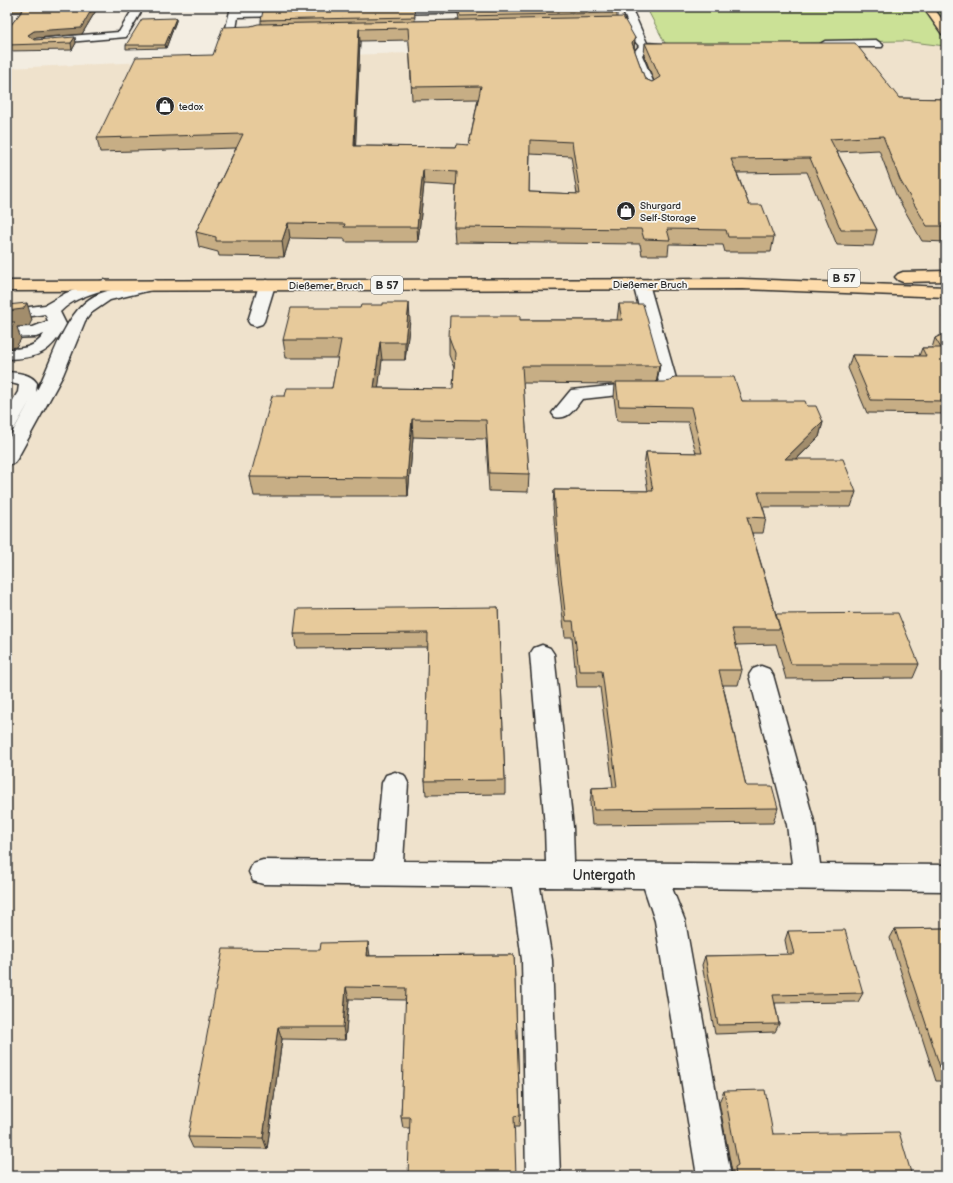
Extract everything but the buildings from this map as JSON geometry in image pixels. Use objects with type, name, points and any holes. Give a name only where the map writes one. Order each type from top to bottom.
[{"type":"main road","points":[[928,7],[946,32]]},
{"type":"main road","name":"Dießemer Bruch","points":[[742,284],[862,277],[946,276]]},
{"type":"main road","name":"Dießemer Bruch","points":[[7,286],[742,284],[946,292]]},
{"type":"street","points":[[36,42],[122,35],[139,7]]},
{"type":"street","points":[[626,7],[634,24],[639,40],[644,46],[684,48]]},
{"type":"street","points":[[378,11],[430,12],[501,8]]},
{"type":"street","points":[[268,31],[230,32],[235,11],[302,13]]},
{"type":"street","points":[[588,25],[634,24]]},
{"type":"street","points":[[813,44],[876,43],[878,45]]},
{"type":"street","points":[[644,46],[637,55],[652,91]]},
{"type":"street","points":[[561,413],[577,394],[619,390],[662,390],[668,382],[642,284]]},
{"type":"street","points":[[7,315],[41,311],[59,304],[72,296],[104,285]]},
{"type":"street","points":[[7,459],[54,375],[77,321],[85,310],[105,297],[155,285]]},
{"type":"street","points":[[256,321],[267,285]]},
{"type":"street","points":[[7,354],[27,353],[48,344],[54,330],[52,312],[59,304]]},
{"type":"street","points":[[7,333],[54,330]]},
{"type":"street","points":[[7,339],[35,339],[54,330]]},
{"type":"street","points":[[7,346],[31,346],[54,330]]},
{"type":"street","points":[[7,360],[26,358],[38,349]]},
{"type":"street","points":[[7,378],[19,378],[28,383]]},
{"type":"street","points":[[7,410],[18,392],[28,383]]},
{"type":"street","points":[[7,425],[27,392],[28,383]]},
{"type":"street","points":[[542,654],[559,827],[560,875]]},
{"type":"street","points":[[761,676],[801,825],[808,877]]},
{"type":"street","points":[[380,873],[389,862],[395,783]]},
{"type":"street","name":"Untergath","points":[[263,872],[946,878]]},
{"type":"street","points":[[524,874],[537,960],[543,1176]]},
{"type":"street","points":[[653,875],[670,921],[714,1176]]},
{"type":"shaded area","points":[[904,41],[946,47],[946,1176],[7,1176],[7,68],[216,59],[666,45]]},
{"type":"green space","points":[[646,7],[946,7],[946,47],[904,41],[666,45]]},
{"type":"place","name":"tedox","points":[[165,106]]},
{"type":"place","name":"Shurgard Self-Storage","points":[[626,211]]}]
